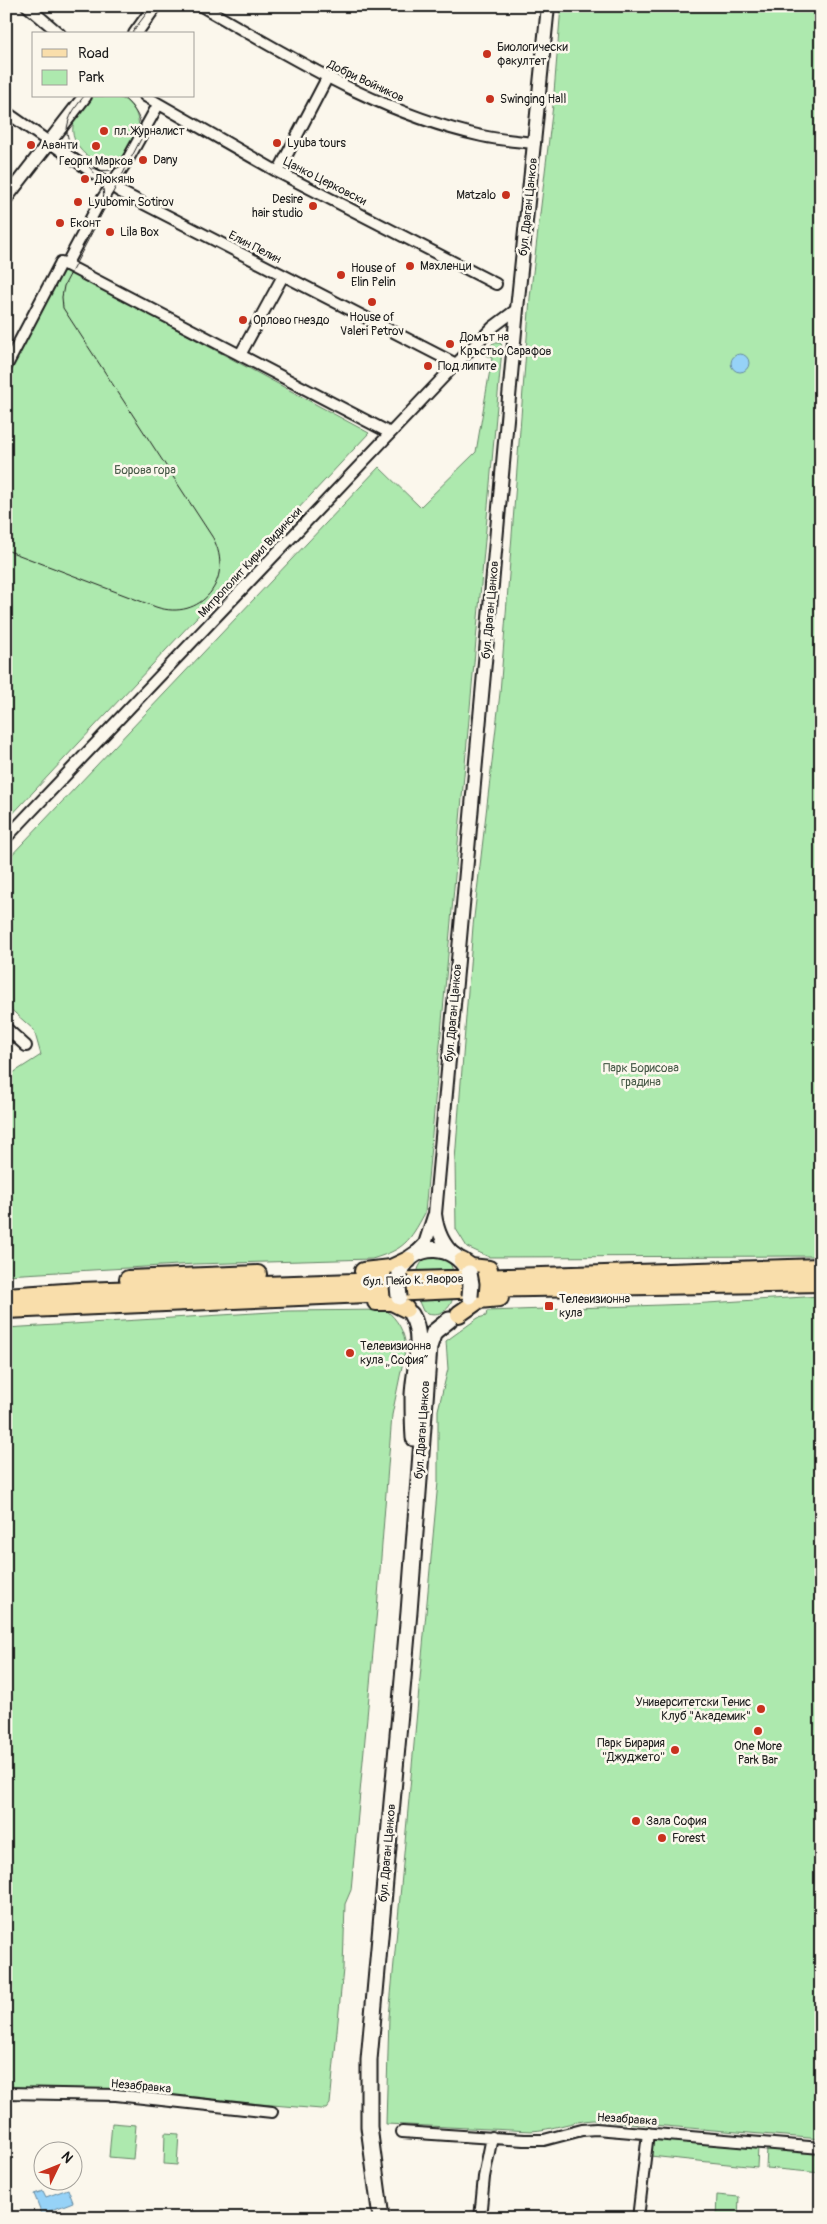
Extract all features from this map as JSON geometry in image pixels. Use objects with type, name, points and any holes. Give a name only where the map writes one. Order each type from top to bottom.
[{"type":"main road","points":[[9,1292],[150,1278],[391,1268],[424,1251],[435,1249],[444,1250],[462,1263],[478,1268],[758,1264],[786,1276]]},
{"type":"main road","points":[[405,1307],[398,1286],[400,1274],[411,1258]]},
{"type":"main road","points":[[454,1317],[470,1296],[471,1284],[462,1263]]},
{"type":"main road","name":"бул. Пейо К. Яворов","points":[[9,1315],[471,1290],[786,1276],[821,1267]]},
{"type":"main road","points":[[9,1315],[392,1302],[405,1307],[430,1322],[454,1317],[475,1302],[489,1298],[684,1295],[760,1290],[786,1276]]},
{"type":"main road","name":"бул. Пейо К. Яворов","points":[[9,1292],[388,1280],[786,1276],[821,1283]]},
{"type":"main road","name":"бул. Драган Цанков","points":[[405,1307],[414,1320],[418,1336],[413,1402],[417,1488]]},
{"type":"main road","name":"бул. Драган Цанков","points":[[381,2218],[369,2127],[369,2060],[409,1612],[429,1347],[434,1332],[454,1317]]},
{"type":"street","points":[[26,6],[58,32]]},
{"type":"street","points":[[136,32],[155,6]]},
{"type":"street","name":"Добри Войников","points":[[201,6],[328,78],[388,106],[484,137],[535,143]]},
{"type":"street","name":"бул. Драган Цанков","points":[[411,1258],[425,1244],[435,1214],[517,309],[548,6]]},
{"type":"street","points":[[278,172],[328,78]]},
{"type":"street","points":[[6,198],[83,98]]},
{"type":"street","name":"Цанко Церковски","points":[[148,98],[278,172],[496,284]]},
{"type":"street","points":[[66,265],[97,207],[112,185],[158,104]]},
{"type":"street","name":"Елин Пелин","points":[[6,112],[112,185],[283,276],[456,364]]},
{"type":"street","points":[[6,367],[61,262],[390,433]]},
{"type":"street","points":[[240,355],[283,276]]},
{"type":"street","name":"Митрополит Кирил Видински","points":[[6,838],[456,364],[493,327],[517,309]]},
{"type":"street","points":[[6,1028],[26,1046]]},
{"type":"street","name":"бул. Драган Цанков","points":[[435,1214],[441,1238],[446,1248],[462,1263]]},
{"type":"street","name":"Незабравка","points":[[6,2092],[116,2095],[272,2112]]},
{"type":"street","name":"Незабравка","points":[[402,2132],[544,2140],[582,2130],[596,2129],[821,2148]]},
{"type":"street","points":[[638,2218],[648,2133]]},
{"type":"street","points":[[480,2218],[484,2177],[492,2137]]},
{"type":"green space","name":"Парк Борисова градина","points":[[561,6],[821,6],[821,1256],[489,1257],[467,1247],[456,1229],[455,1160],[473,926],[500,693],[530,298],[553,105]]},
{"type":"green space","points":[[89,98],[119,98],[128,102],[133,107],[139,125],[122,156],[115,161],[107,163],[98,161],[82,151],[73,135],[75,118]]},
{"type":"green space","name":"Борова гора","points":[[63,268],[369,433],[6,821],[6,378]]},
{"type":"green space","points":[[493,343],[501,343],[502,349],[425,1213],[415,1231],[405,1243],[392,1252],[372,1259],[196,1264],[6,1275],[6,1080],[13,1073],[41,1055],[34,1030],[6,1005],[6,861],[379,467],[420,507],[476,452],[492,358],[483,354]]},
{"type":"green space","points":[[434,1255],[448,1258],[454,1273],[417,1274],[422,1262]]},
{"type":"green space","points":[[453,1296],[452,1302],[446,1310],[438,1314],[423,1311],[417,1297]]},
{"type":"green space","points":[[821,1296],[821,2139],[593,2120],[531,2131],[386,2124],[389,2017],[438,1482],[438,1410],[448,1369],[446,1341],[478,1318],[486,1316],[487,1311],[691,1304]]},
{"type":"green space","points":[[386,1310],[400,1326],[406,1347],[392,1415],[377,1609],[351,1890],[345,1904],[343,1969],[330,2104],[326,2109],[321,2109],[175,2097],[6,2090],[6,1328],[288,1311]]},
{"type":"green space","points":[[112,2123],[136,2125],[133,2159],[109,2157]]},
{"type":"green space","points":[[165,2133],[179,2134],[177,2165],[164,2164]]},
{"type":"green space","points":[[652,2137],[758,2147],[757,2167],[650,2156]]},
{"type":"green space","points":[[767,2148],[821,2153],[821,2173],[766,2168]]},
{"type":"green space","points":[[717,2195],[739,2197],[738,2218],[716,2218]]},
{"type":"water","points":[[740,354],[746,357],[749,363],[746,369],[740,372],[734,369],[731,363],[734,357]]},
{"type":"water","points":[[44,2192],[46,2197],[60,2192],[69,2192],[73,2202],[42,2214],[34,2194]]},
{"type":"tram line","points":[[132,32],[152,6]]},
{"type":"tram line","points":[[83,98],[70,117],[67,133],[71,145],[102,184],[104,196],[100,209]]},
{"type":"tram line","points":[[6,550],[156,607],[172,610],[187,608],[200,603],[210,594],[220,568],[219,553],[213,538],[63,308],[64,286],[141,139],[142,132],[138,115],[124,98]]},
{"type":"tram line","points":[[92,168],[111,170],[129,161]]},
{"type":"place","name":"Биологически факултет","points":[[487,54]]},
{"type":"place","name":"Swinging Hall","points":[[490,99]]},
{"type":"place","name":"пл. Журналист","points":[[104,131]]},
{"type":"place","name":"Lyuba tours","points":[[277,143]]},
{"type":"place","name":"Аванти","points":[[31,145]]},
{"type":"place","name":"Георги Марков","points":[[96,146]]},
{"type":"place","name":"Dany","points":[[143,160]]},
{"type":"place","name":"Дюкянь","points":[[85,179]]},
{"type":"place","name":"Matzalo","points":[[506,195]]},
{"type":"place","name":"Lyubomir Sotirov","points":[[78,202]]},
{"type":"place","name":"Desire hair studio","points":[[313,206]]},
{"type":"place","name":"Еконт","points":[[60,223]]},
{"type":"place","name":"Lila Box","points":[[110,232]]},
{"type":"place","name":"Махленци","points":[[410,266]]},
{"type":"place","name":"House of Elin Pelin","points":[[341,275]]},
{"type":"place","name":"House of Valeri Petrov","points":[[372,302]]},
{"type":"place","name":"Орлово гнездо","points":[[243,320]]},
{"type":"place","name":"Домът на Кръстьо Сарафов","points":[[450,344]]},
{"type":"place","name":"Под липите","points":[[428,366]]},
{"type":"place","name":"Телевизионна кула","points":[[549,1306]]},
{"type":"place","name":"Телевизионна кула „София“","points":[[350,1353]]},
{"type":"place","name":"Университетски Тенис Клуб \"Академик\"","points":[[761,1709]]},
{"type":"place","name":"One More Park Bar","points":[[758,1731]]},
{"type":"place","name":"Парк Бирария ''Джуджето''","points":[[675,1750]]},
{"type":"place","name":"Зала София","points":[[636,1821]]},
{"type":"place","name":"Forest","points":[[662,1838]]}]
